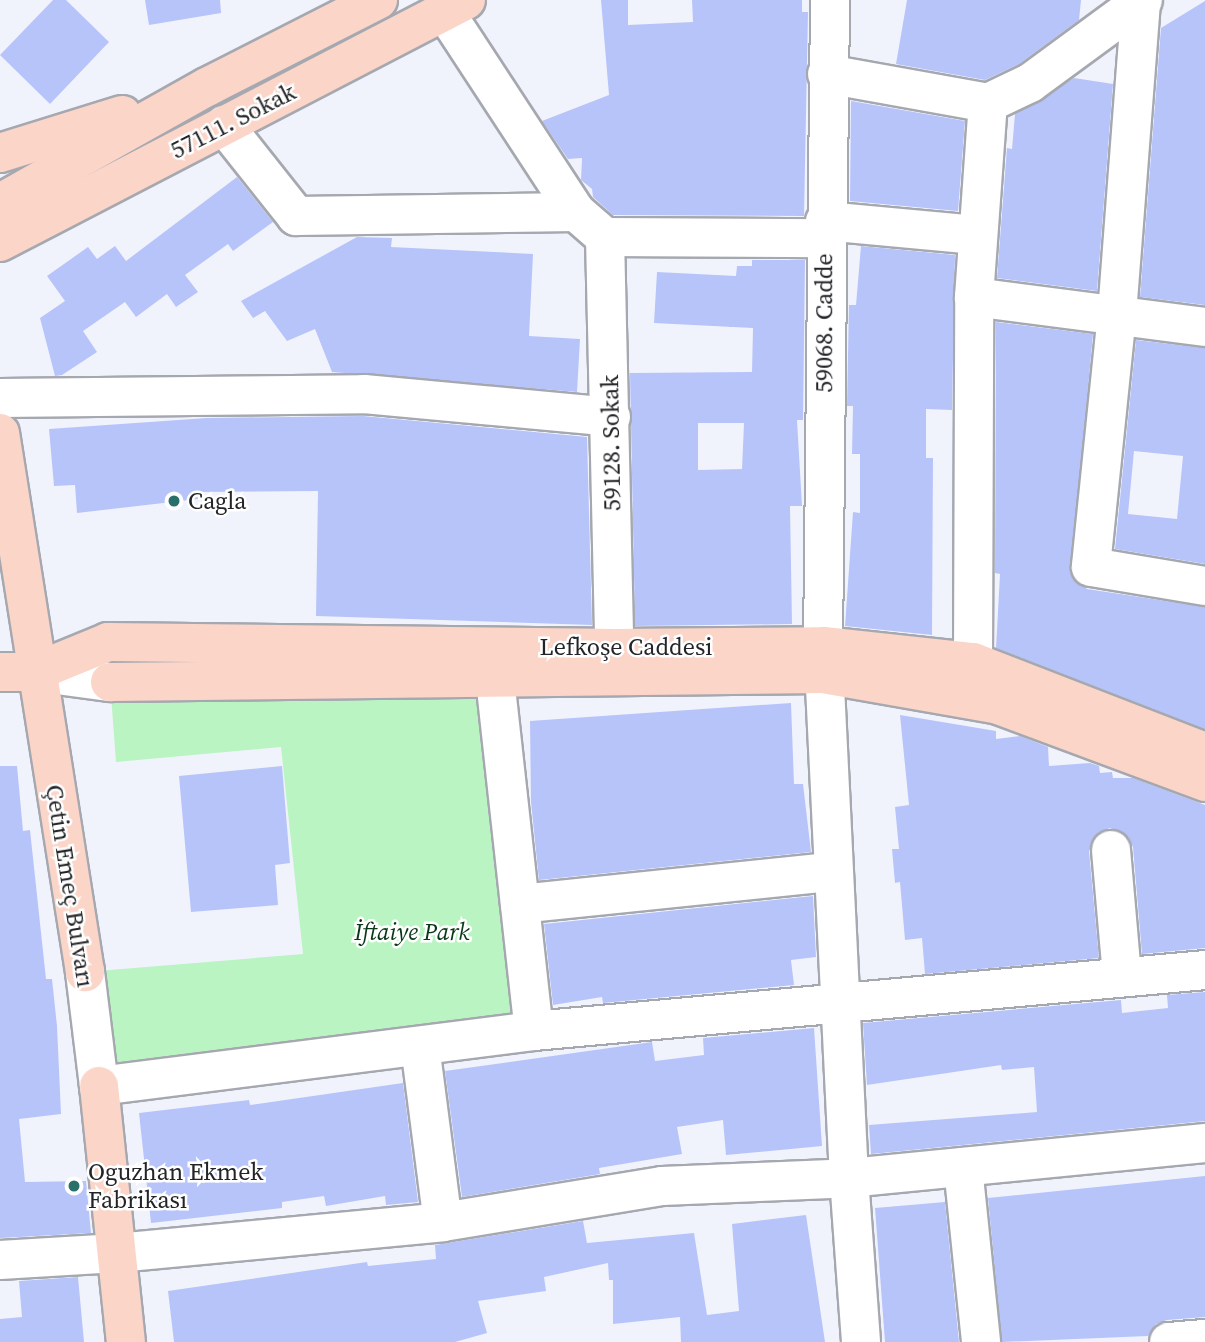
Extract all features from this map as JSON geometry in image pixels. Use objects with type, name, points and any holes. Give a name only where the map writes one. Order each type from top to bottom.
[{"type":"main road","points":[[0,203],[207,87],[378,0]]},
{"type":"main road","name":"57111. Sokak","points":[[0,242],[456,6]]},
{"type":"main road","points":[[0,153],[207,87]]},
{"type":"main road","name":"Çetin Emeç Bulvarı","points":[[0,433],[17,672],[85,972]]},
{"type":"main road","name":"Lefkoşe Caddesi","points":[[17,672],[108,642],[614,648],[823,660],[973,662],[1205,752]]},
{"type":"main road","name":"Lefkoşe Caddesi","points":[[110,682],[495,678],[823,660],[998,705],[1205,782]]},
{"type":"main road","name":"Çetin Emeç Bulvarı","points":[[99,1086],[126,1342]]},
{"type":"street","name":"59068. Cadde","points":[[830,0],[825,230],[823,660],[849,1178],[861,1342]]},
{"type":"street","points":[[827,74],[988,103],[1030,83],[1139,1]]},
{"type":"street","points":[[1139,1],[1117,314],[1091,567],[1205,586]]},
{"type":"street","points":[[456,6],[576,212],[605,237],[825,230],[976,235]]},
{"type":"street","points":[[973,662],[974,297],[976,235],[988,103]]},
{"type":"street","points":[[224,125],[296,216],[576,212]]},
{"type":"street","name":"59128. Sokak","points":[[605,237],[614,648]]},
{"type":"street","points":[[974,297],[1205,327]]},
{"type":"street","points":[[0,398],[337,393],[611,417]]},
{"type":"street","name":"Lefkoşe Caddesi","points":[[17,672],[110,682]]},
{"type":"street","points":[[495,678],[534,1031]]},
{"type":"street","points":[[1111,850],[1122,975]]},
{"type":"street","points":[[520,904],[832,872]]},
{"type":"street","points":[[99,1086],[534,1031],[840,1004],[1122,975],[1205,970]]},
{"type":"street","name":"Çetin Emeç Bulvarı","points":[[85,972],[99,1086]]},
{"type":"street","points":[[420,1046],[443,1222]]},
{"type":"street","points":[[0,1260],[117,1253],[443,1222],[662,1186],[849,1178],[1205,1143]]},
{"type":"street","points":[[963,1167],[981,1342]]},
{"type":"street","points":[[1169,1342],[1205,1339]]},
{"type":"green space","name":"İftaiye Park","points":[[495,679],[534,1031],[99,1086],[85,972],[303,954],[281,747],[116,762],[110,682]]},
{"type":"building","points":[[53,0],[66,0],[109,42],[50,104],[0,55]]},
{"type":"building","points":[[145,0],[220,0],[221,13],[149,25]]},
{"type":"building","points":[[601,0],[628,0],[628,25],[693,22],[692,0],[802,0],[802,12],[808,12],[804,216],[613,215],[593,197],[592,189],[581,180],[582,158],[568,159],[542,121],[609,95]]},
{"type":"building","points":[[907,0],[1081,0],[1079,20],[1019,64],[985,80],[896,64]]},
{"type":"building","points":[[1205,1],[1205,305],[1140,297],[1161,28]]},
{"type":"building","points":[[1074,78],[1113,84],[1097,291],[997,278],[1007,148],[1012,149],[1015,114]]},
{"type":"building","points":[[851,101],[965,121],[958,211],[850,201]]},
{"type":"building","points":[[237,177],[273,222],[233,251],[228,244],[185,275],[198,292],[176,307],[167,294],[136,317],[125,302],[83,331],[97,352],[62,375],[55,376],[40,318],[65,301],[47,276],[88,247],[97,259],[115,246],[126,261]]},
{"type":"building","points":[[357,237],[392,238],[391,247],[533,254],[529,336],[580,339],[577,392],[332,372],[315,329],[287,341],[265,311],[253,318],[241,301]]},
{"type":"building","points":[[861,246],[955,255],[952,410],[926,409],[926,458],[933,458],[932,635],[845,626],[853,512],[860,513],[860,454],[852,454],[853,406],[847,406],[849,305],[856,305]]},
{"type":"building","points":[[752,260],[805,260],[803,420],[797,420],[802,506],[790,506],[792,624],[635,626],[630,373],[752,372],[753,328],[654,323],[657,272],[736,276],[737,266],[752,266]],"holes":[[[698,423],[744,423],[742,469],[698,470]]]},
{"type":"building","points":[[996,322],[1093,334],[1071,575],[1087,589],[1205,607],[1205,729],[996,648],[1000,574],[995,573]]},
{"type":"building","points":[[1136,340],[1205,348],[1205,564],[1115,549]],"holes":[[[1134,451],[1183,456],[1177,519],[1128,514]]]},
{"type":"building","points":[[363,416],[587,437],[592,625],[316,616],[318,491],[197,492],[198,499],[77,513],[75,485],[54,486],[49,429],[207,418]]},
{"type":"building","points":[[791,703],[794,784],[803,784],[811,852],[539,880],[531,802],[530,721]]},
{"type":"building","points":[[900,715],[996,731],[996,739],[1020,736],[1048,747],[1049,766],[1090,763],[1099,766],[1100,773],[1112,772],[1113,778],[1133,778],[1205,805],[1205,948],[1142,954],[1133,847],[1128,837],[1110,828],[1098,833],[1089,851],[1099,958],[925,974],[922,938],[905,940],[900,882],[895,883],[892,849],[899,849],[895,807],[909,805]]},
{"type":"building","points":[[0,766],[17,766],[23,831],[30,830],[46,979],[52,979],[57,1026],[61,1114],[19,1119],[25,1182],[86,1181],[91,1233],[0,1238]]},
{"type":"building","points":[[282,766],[290,863],[275,865],[278,905],[191,912],[179,776]]},
{"type":"building","points":[[813,896],[816,957],[791,960],[794,985],[603,1003],[602,997],[553,1005],[544,924]]},
{"type":"building","points":[[1205,992],[1205,1121],[871,1154],[869,1125],[1037,1112],[1034,1067],[1002,1070],[1001,1065],[867,1085],[863,1023],[1121,1000],[1122,1013],[1168,1008],[1167,995]]},
{"type":"building","points":[[814,1028],[822,1146],[726,1155],[723,1120],[677,1127],[682,1154],[599,1168],[600,1174],[462,1197],[445,1071],[652,1042],[655,1061],[704,1055],[703,1038]]},
{"type":"building","points":[[403,1083],[418,1202],[386,1205],[385,1196],[326,1206],[324,1196],[282,1202],[282,1208],[151,1223],[139,1113],[249,1100],[250,1105]]},
{"type":"building","points":[[1205,1176],[1205,1317],[1167,1320],[1156,1324],[1148,1336],[1002,1342],[988,1198]]},
{"type":"building","points":[[945,1202],[959,1342],[885,1342],[875,1208]]},
{"type":"building","points":[[806,1215],[825,1342],[681,1342],[680,1317],[613,1324],[613,1280],[609,1280],[608,1263],[544,1277],[546,1291],[478,1301],[487,1333],[455,1342],[174,1342],[168,1291],[367,1262],[368,1266],[436,1259],[435,1245],[583,1221],[587,1243],[694,1233],[707,1315],[739,1311],[732,1224]]},
{"type":"building","points":[[78,1277],[84,1342],[0,1342],[0,1319],[22,1317],[19,1281]]},
{"type":"place","name":"Cagla","points":[[174,501]]},
{"type":"place","name":"Oguzhan Ekmek Fabrikası","points":[[74,1186]]}]
